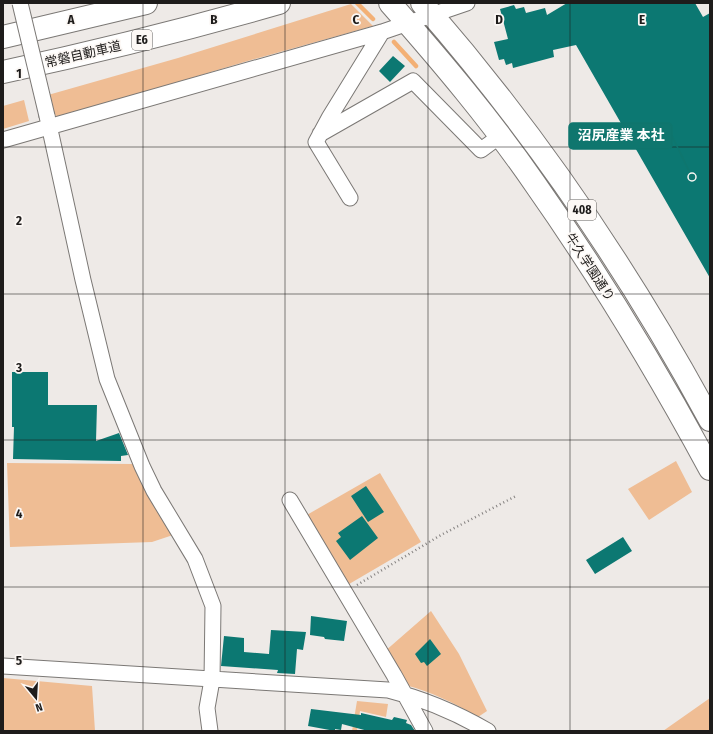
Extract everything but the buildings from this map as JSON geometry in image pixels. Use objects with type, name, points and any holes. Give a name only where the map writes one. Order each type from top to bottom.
[{"type":"highway","points":[[3,37],[146,3]]},
{"type":"highway","name":"常磐自動車道","points":[[3,72],[94,52],[279,3]]},
{"type":"highway","name":"牛久学園通り","points":[[390,3],[441,61],[535,183],[614,302],[680,414],[710,470]]},
{"type":"highway","name":"牛久学園通り","points":[[428,9],[498,96],[582,209],[635,292],[710,420]]},
{"type":"street","points":[[20,3],[48,121],[82,280],[109,386],[142,466],[154,491],[194,559],[213,606],[212,680],[207,708],[210,731]]},
{"type":"street","points":[[3,140],[48,121],[382,32],[408,24],[428,9],[467,3]]},
{"type":"street","points":[[350,198],[316,142],[382,32]]},
{"type":"street","points":[[320,134],[413,81],[481,150],[500,136]]},
{"type":"street","points":[[290,500],[425,731]]},
{"type":"street","points":[[3,666],[88,670],[212,680],[388,690],[404,693],[439,706],[488,731]]},
{"type":"path","points":[[344,593],[441,535],[516,496]]},
{"type":"shaded area","points":[[351,4],[373,26],[251,60],[61,117],[53,115],[48,95],[178,58]]},
{"type":"shaded area","points":[[24,100],[29,121],[3,129],[3,106]]},
{"type":"shaded area","points":[[676,461],[692,492],[649,520],[628,489]]},
{"type":"shaded area","points":[[7,463],[135,464],[173,535],[152,542],[10,547]]},
{"type":"shaded area","points":[[380,473],[421,542],[344,587],[305,516]]},
{"type":"shaded area","points":[[431,611],[459,654],[487,711],[478,717],[443,698],[405,685],[384,652]]},
{"type":"shaded area","points":[[3,678],[92,686],[95,731],[3,731]]},
{"type":"shaded area","points":[[710,698],[710,731],[663,731]]},
{"type":"shaded area","points":[[357,701],[388,704],[386,717],[360,711],[357,730],[363,731],[352,731]]},
{"type":"waterway","points":[[357,3],[373,19]]},
{"type":"waterway","points":[[394,42],[416,66]]},
{"type":"place","name":"沼尻産業 本社","points":[[692,177]]}]
